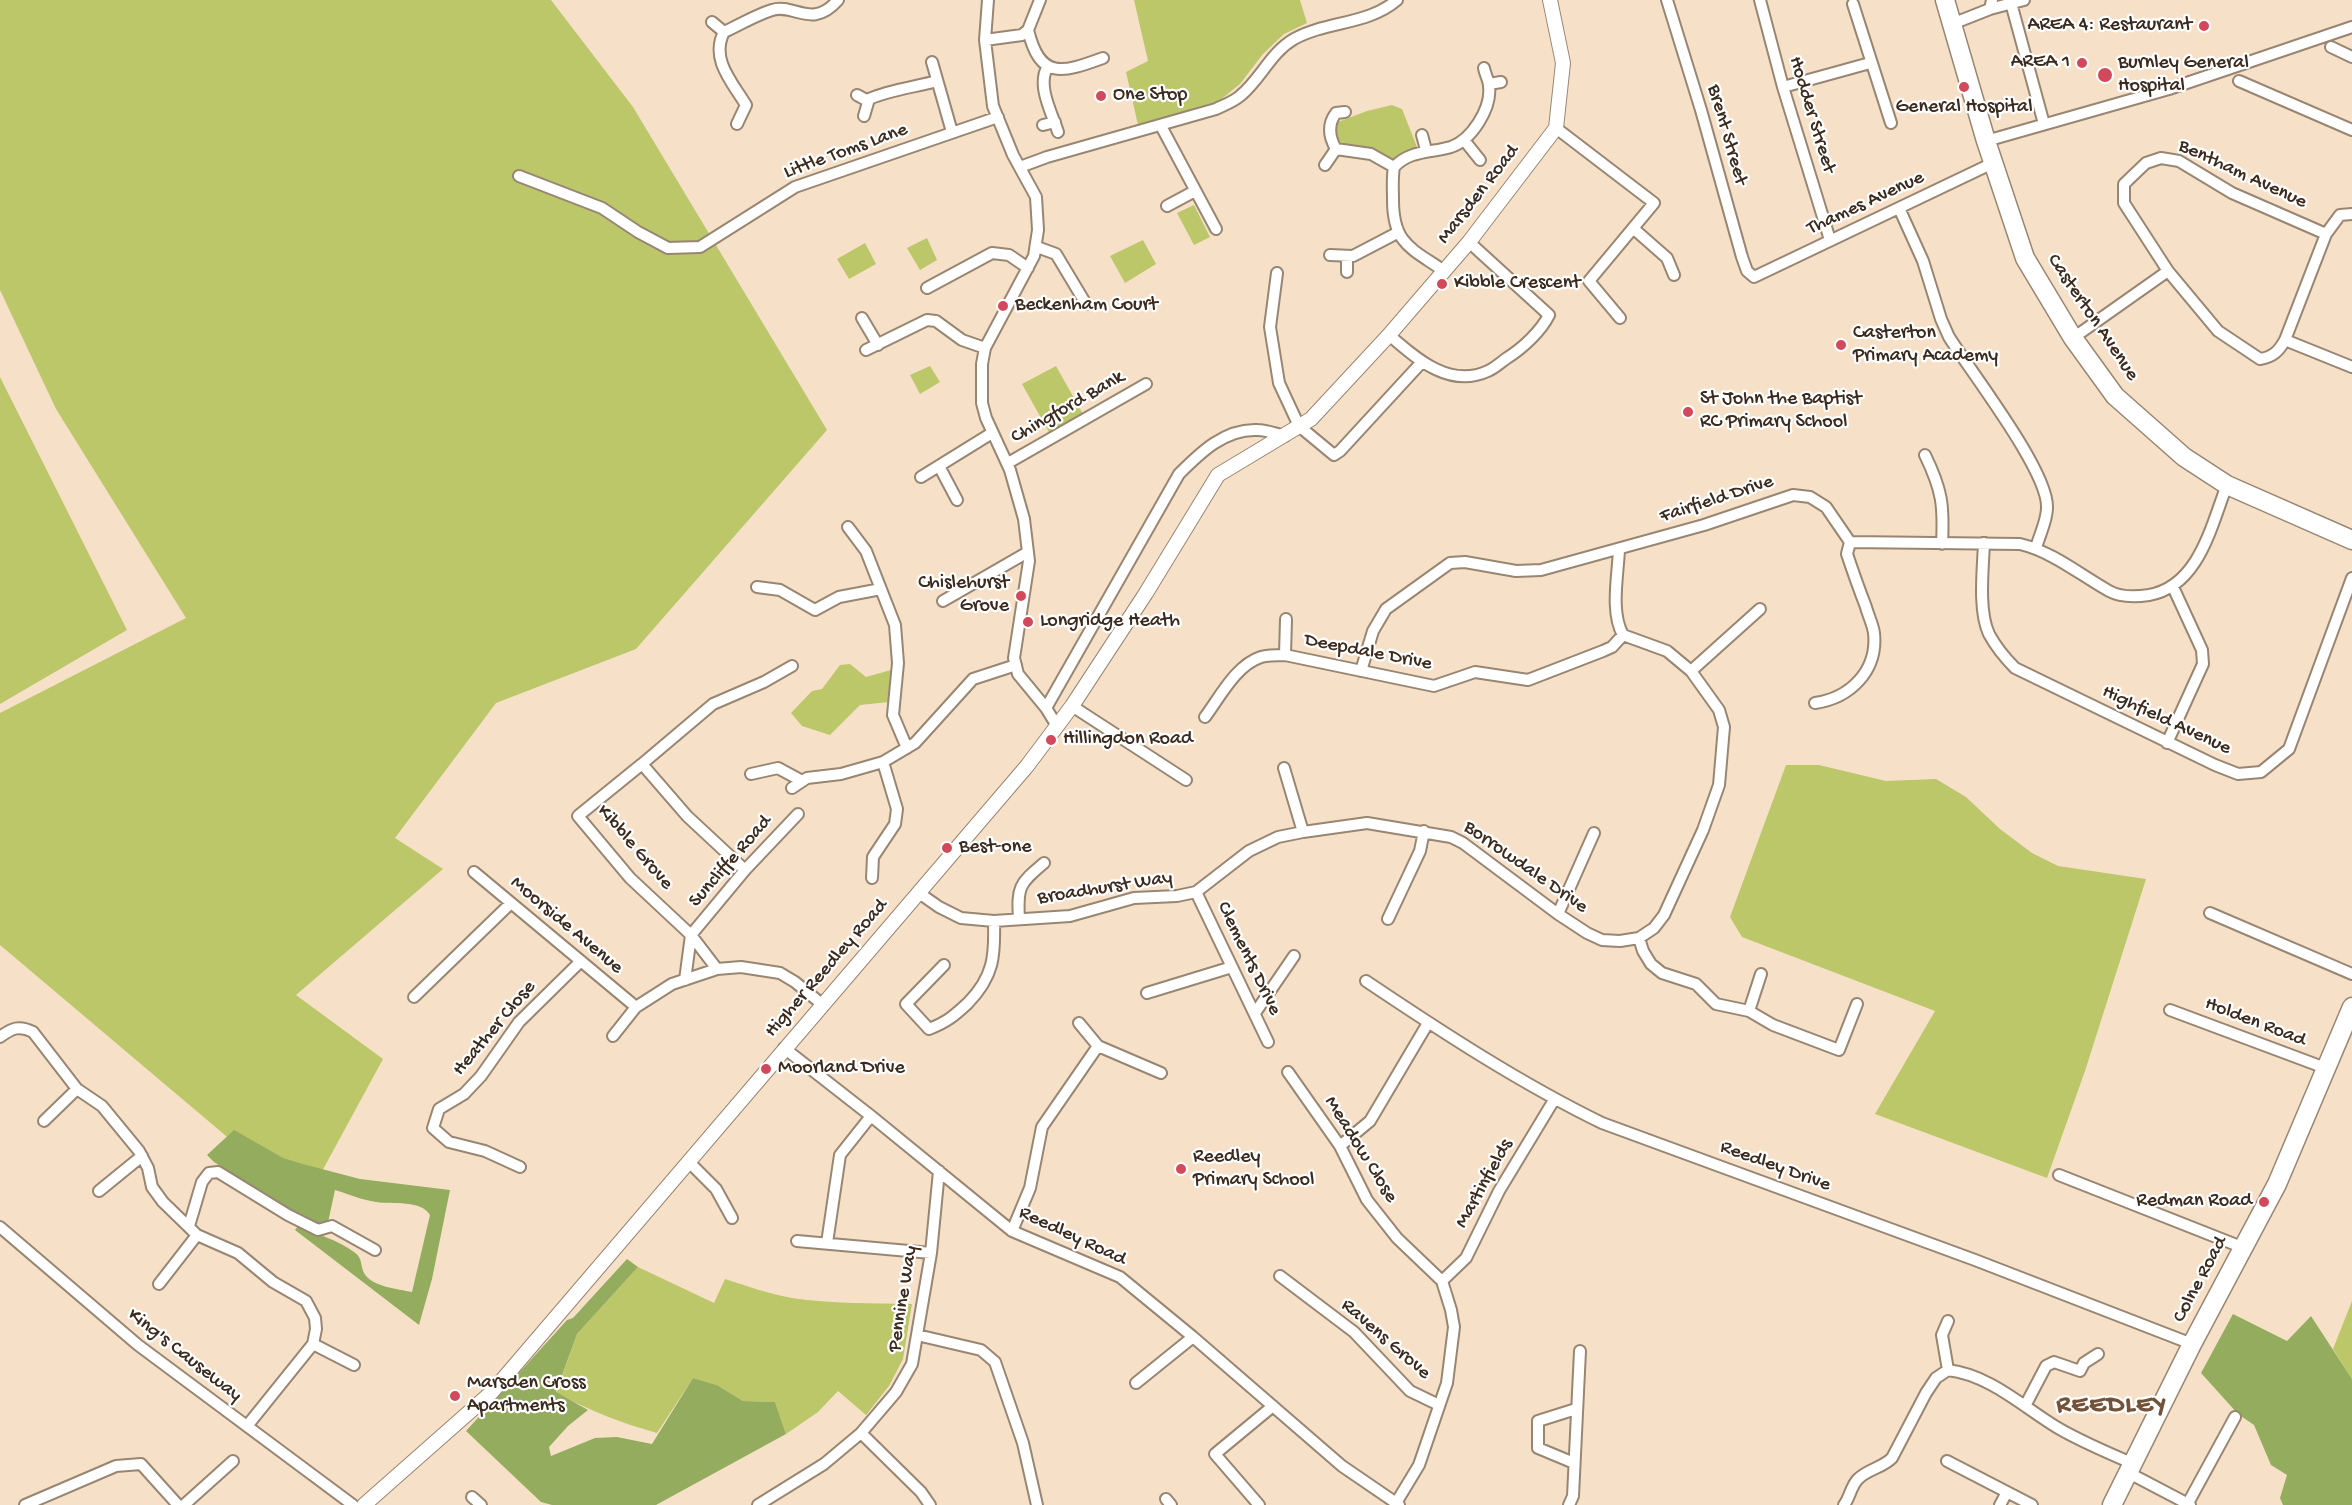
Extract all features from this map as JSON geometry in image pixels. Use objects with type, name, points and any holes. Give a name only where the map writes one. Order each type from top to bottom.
[{"type":"highway","name":"Casterton Avenue","points":[[1945,0],[1986,141],[2025,258],[2073,338],[2115,396],[2184,457],[2227,485],[2352,540]]},
{"type":"highway","name":"Colne Road","points":[[2112,1505],[2192,1344],[2277,1184],[2328,1069],[2352,1007]]},
{"type":"street","points":[[737,124],[751,105],[720,61],[718,52],[724,32],[779,5],[799,15],[810,15],[827,10],[838,0]]},
{"type":"street","points":[[988,0],[985,40],[993,106],[1036,197],[1038,216],[1036,247],[1028,268],[986,348],[982,364],[982,400],[992,433],[1008,463],[1024,519],[1028,571],[1014,658],[1018,674],[1046,708],[1057,726]]},
{"type":"street","points":[[985,40],[1022,34],[1028,30],[1040,0]]},
{"type":"street","points":[[1020,167],[1047,157],[1216,110],[1239,96],[1279,49],[1303,35],[1383,10],[1397,0]]},
{"type":"street","points":[[1550,0],[1563,63],[1556,128],[1654,203],[1588,281],[1620,318]]},
{"type":"street","name":"Brent Street","points":[[1667,0],[1701,110],[1742,257],[1747,271],[1754,277]]},
{"type":"street","name":"Hodder Street","points":[[1760,0],[1783,87],[1830,240]]},
{"type":"street","points":[[1952,24],[1991,5],[2024,0]]},
{"type":"street","points":[[2011,3],[2044,124]]},
{"type":"street","points":[[1853,4],[1891,123]]},
{"type":"street","points":[[712,22],[724,32]]},
{"type":"street","points":[[1986,141],[2169,89],[2352,27]]},
{"type":"street","points":[[1028,30],[1035,52],[1041,62],[1048,66],[1067,69],[1103,58]]},
{"type":"street","points":[[2331,47],[2352,57]]},
{"type":"street","points":[[932,63],[952,132]]},
{"type":"street","points":[[1783,87],[1870,63]]},
{"type":"street","points":[[1043,125],[1056,127],[1043,84],[1044,72],[1048,66]]},
{"type":"street","points":[[1394,167],[1408,156],[1426,150],[1450,147],[1464,140],[1484,112],[1488,98],[1489,84],[1484,68]]},
{"type":"street","points":[[864,116],[868,101],[880,93],[907,90],[937,81]]},
{"type":"street","points":[[2239,81],[2352,130]]},
{"type":"street","points":[[1489,84],[1501,82]]},
{"type":"street","points":[[857,95],[868,101]]},
{"type":"street","points":[[1336,149],[1329,131],[1331,120],[1336,113],[1345,112]]},
{"type":"street","name":"Little Toms Lane","points":[[519,177],[603,208],[638,232],[668,248],[700,247],[795,187],[998,117]]},
{"type":"street","points":[[1161,126],[1216,229]]},
{"type":"street","name":"Marsden Road","points":[[1346,382],[1469,242],[1556,128]]},
{"type":"street","points":[[1422,135],[1426,150]]},
{"type":"street","points":[[1464,140],[1480,160]]},
{"type":"street","points":[[1325,165],[1336,149]]},
{"type":"street","points":[[1336,149],[1371,154],[1394,167]]},
{"type":"street","name":"Bentham Avenue","points":[[2285,340],[2279,351],[2260,359],[2218,331],[2168,271],[2124,203],[2122,194],[2124,184],[2146,163],[2161,158],[2179,161],[2232,193],[2326,234]]},
{"type":"street","name":"Thames Avenue","points":[[1754,277],[1767,273],[1830,240],[1993,163]]},
{"type":"street","points":[[1394,167],[1393,216],[1397,233],[1409,248],[1444,271]]},
{"type":"street","points":[[1167,206],[1195,191]]},
{"type":"street","points":[[1899,208],[1923,261],[1949,337],[2027,453],[2041,482],[2048,508],[2036,548]]},
{"type":"street","points":[[2352,214],[2340,215],[2326,234],[2285,340],[2352,367]]},
{"type":"street","points":[[1634,229],[1667,258],[1674,275]]},
{"type":"street","points":[[1330,255],[1347,256],[1361,253],[1397,233]]},
{"type":"street","points":[[1389,334],[1421,363],[1446,374],[1468,376],[1487,371],[1514,354],[1544,324],[1549,315],[1469,242]]},
{"type":"street","points":[[1036,247],[1056,254],[1086,304]]},
{"type":"street","points":[[927,288],[992,253],[1009,255],[1028,268]]},
{"type":"street","points":[[1347,256],[1347,272]]},
{"type":"street","points":[[2073,338],[2168,271]]},
{"type":"street","points":[[1277,273],[1270,327],[1279,383],[1299,426],[1334,455],[1340,452],[1421,363]]},
{"type":"street","points":[[862,318],[878,345]]},
{"type":"street","points":[[866,350],[927,320],[936,321],[962,340],[986,348]]},
{"type":"street","name":"Higher Reedley Road","points":[[364,1505],[492,1392],[1027,766],[1072,706],[1146,593],[1218,475],[1311,419],[1346,382]]},
{"type":"street","name":"Chingford Bank","points":[[1008,463],[1146,384]]},
{"type":"street","points":[[1046,708],[1179,474],[1200,453],[1226,435],[1258,429],[1285,436]]},
{"type":"street","points":[[921,477],[992,433]]},
{"type":"street","points":[[1925,455],[1939,484],[1944,509],[1942,544]]},
{"type":"street","points":[[939,466],[957,500]]},
{"type":"street","points":[[1815,703],[1832,700],[1847,693],[1863,678],[1874,654],[1874,632],[1847,554],[1850,542],[2020,544],[2036,548],[2119,595],[2142,596],[2160,593],[2173,587],[2190,569],[2200,555],[2227,485]]},
{"type":"street","name":"Fairfield Drive","points":[[1360,671],[1373,630],[1386,609],[1450,563],[1465,562],[1516,571],[1542,570],[1704,525],[1793,495],[1810,497],[1826,507],[1850,542]]},
{"type":"street","points":[[848,527],[866,551],[896,625],[898,663],[893,715],[907,748]]},
{"type":"street","name":"Highfield Avenue","points":[[1983,543],[1984,610],[1988,632],[2001,654],[2015,668],[2238,774],[2261,772],[2289,749],[2352,578]]},
{"type":"street","points":[[1619,549],[1617,609],[1618,625],[1623,635],[1667,651],[1691,671],[1719,710],[1724,728],[1719,785],[1703,830],[1664,915],[1654,928],[1639,938],[1642,951],[1651,964],[1662,973],[1696,984],[1716,1004],[1749,1011],[1773,1025],[1839,1050],[1857,1004]]},
{"type":"street","points":[[943,601],[1028,552]]},
{"type":"street","points":[[757,587],[780,590],[815,610],[839,597],[881,589]]},
{"type":"street","points":[[2167,742],[2204,664],[2202,650],[2173,587]]},
{"type":"street","points":[[1691,671],[1760,609]]},
{"type":"street","points":[[1285,655],[1286,619]]},
{"type":"street","name":"Deepdale Drive","points":[[1205,717],[1235,676],[1249,663],[1262,656],[1285,655],[1434,686],[1475,672],[1528,680],[1612,647],[1623,635]]},
{"type":"street","points":[[792,788],[807,778],[841,774],[884,762],[915,743],[973,679],[1016,665]]},
{"type":"street","points":[[745,870],[687,816],[642,764],[712,704],[764,682],[792,666]]},
{"type":"street","points":[[1072,706],[1186,780]]},
{"type":"street","points":[[872,878],[873,857],[895,824],[897,809],[884,762]]},
{"type":"street","name":"Kibble Grove","points":[[642,764],[578,816],[630,878],[691,934],[717,969]]},
{"type":"street","points":[[751,774],[778,768],[802,781]]},
{"type":"street","points":[[1284,768],[1303,831]]},
{"type":"street","name":"Suncliffe Road","points":[[691,934],[745,870],[798,814]]},
{"type":"street","name":"Borrowdale Drive","points":[[1196,892],[1250,851],[1278,837],[1303,831],[1367,823],[1451,837],[1463,843],[1587,933],[1602,940],[1639,938]]},
{"type":"street","points":[[1388,919],[1420,851],[1424,831]]},
{"type":"street","points":[[1558,914],[1594,833]]},
{"type":"street","points":[[1019,920],[1018,896],[1025,879],[1044,863]]},
{"type":"street","name":"Moorside Avenue","points":[[474,872],[636,1007]]},
{"type":"street","name":"Broadhurst Way","points":[[919,893],[939,907],[961,918],[994,921],[1070,916],[1134,898],[1177,896],[1196,892]]},
{"type":"street","name":"Clements Drive","points":[[1196,892],[1268,1042]]},
{"type":"street","points":[[414,997],[511,903]]},
{"type":"street","points":[[2210,913],[2352,974]]},
{"type":"street","points":[[944,965],[906,1004],[929,1029],[949,1022],[981,989],[990,972],[995,949],[994,921]]},
{"type":"street","points":[[686,980],[691,934]]},
{"type":"street","points":[[1255,1013],[1294,956]]},
{"type":"street","name":"Heather Close","points":[[520,1167],[485,1151],[449,1142],[433,1128],[439,1109],[464,1094],[481,1076],[519,1022],[581,961]]},
{"type":"street","points":[[613,1036],[636,1007],[672,984],[717,969],[741,967],[780,973],[823,1005]]},
{"type":"street","points":[[1147,993],[1232,967]]},
{"type":"street","points":[[1749,1011],[1761,974]]},
{"type":"street","name":"Reedley Drive","points":[[1366,981],[1428,1023],[1554,1100],[1602,1123],[1953,1252],[2192,1344]]},
{"type":"street","name":"Holden Road","points":[[2170,1010],[2328,1069]]},
{"type":"street","points":[[1079,1023],[1098,1046],[1161,1073]]},
{"type":"street","points":[[1340,1146],[1370,1121],[1428,1023]]},
{"type":"street","points":[[0,1037],[12,1028],[23,1027],[33,1032],[76,1089],[102,1106],[142,1156],[148,1168],[152,1187],[163,1202],[197,1235],[238,1253],[273,1282],[306,1301],[315,1318],[316,1329],[313,1344],[247,1426]]},
{"type":"street","points":[[1012,1231],[1030,1188],[1042,1127],[1098,1046]]},
{"type":"street","name":"Reedley Road","points":[[784,1048],[872,1116],[1012,1231],[1120,1277],[1342,1466],[1398,1504]]},
{"type":"street","name":"Meadow Close","points":[[1288,1072],[1340,1146],[1367,1200],[1397,1238],[1442,1281],[1451,1310],[1454,1327],[1447,1383],[1419,1465],[1398,1504]]},
{"type":"street","points":[[44,1121],[76,1089]]},
{"type":"street","name":"Martinfields","points":[[1442,1281],[1466,1258],[1499,1191],[1554,1100]]},
{"type":"street","points":[[827,1243],[840,1155],[872,1116]]},
{"type":"street","points":[[99,1191],[142,1156]]},
{"type":"street","points":[[689,1162],[716,1189],[732,1218]]},
{"type":"street","name":"Pennine Way","points":[[758,1505],[824,1464],[861,1433],[901,1383],[912,1364],[930,1253],[939,1171]]},
{"type":"street","points":[[189,1226],[202,1182],[209,1173],[218,1172],[288,1215],[318,1230],[332,1226],[375,1250]]},
{"type":"street","points":[[2059,1175],[2244,1248]]},
{"type":"street","name":"King's Causeway","points":[[0,1227],[138,1345],[353,1505]]},
{"type":"street","points":[[159,1284],[197,1235]]},
{"type":"street","points":[[797,1241],[930,1253]]},
{"type":"street","name":"Ravens Grove","points":[[1280,1276],[1354,1332],[1410,1391],[1439,1405]]},
{"type":"street","points":[[1948,1321],[1942,1335],[1948,1370]]},
{"type":"street","points":[[917,1335],[981,1350],[995,1362],[1023,1443],[1037,1505]]},
{"type":"street","points":[[1136,1383],[1193,1337]]},
{"type":"street","points":[[313,1344],[354,1365]]},
{"type":"street","points":[[1569,1505],[1573,1496],[1580,1351]]},
{"type":"street","points":[[2025,1406],[2046,1366],[2054,1362],[2080,1371],[2084,1363],[2098,1354]]},
{"type":"street","points":[[1844,1505],[1858,1478],[1885,1465],[1892,1458],[1926,1393],[1936,1378],[1948,1370],[1962,1371],[2002,1390],[2060,1429],[2131,1469],[2188,1505],[2235,1417]]},
{"type":"street","points":[[1259,1505],[1215,1454],[1273,1406]]},
{"type":"street","points":[[1574,1463],[1538,1448],[1538,1420],[1576,1409]]},
{"type":"street","points":[[861,1433],[921,1492],[930,1505]]},
{"type":"street","points":[[184,1505],[233,1461]]},
{"type":"street","points":[[1947,1461],[2032,1505]]},
{"type":"street","points":[[25,1505],[116,1466],[141,1464],[178,1505]]},
{"type":"street","points":[[2000,1505],[2007,1492]]},
{"type":"green space","points":[[0,0],[551,0],[633,107],[827,430],[636,649],[496,703],[395,838],[443,869],[296,995],[383,1059],[314,1186],[316,1212],[0,945],[0,713],[186,618],[56,409],[0,290]]},
{"type":"green space","points":[[1134,0],[1300,0],[1307,23],[1284,34],[1263,54],[1240,84],[1219,101],[1138,125],[1126,72],[1148,61]]},
{"type":"green space","points":[[1392,105],[1402,109],[1417,147],[1393,160],[1370,148],[1339,143],[1335,129],[1338,122]]},
{"type":"green space","points":[[1194,205],[1210,237],[1194,245],[1177,213]]},
{"type":"green space","points":[[927,238],[937,260],[920,270],[907,248]]},
{"type":"green space","points":[[1143,240],[1156,264],[1125,283],[1110,256]]},
{"type":"green space","points":[[865,243],[876,264],[849,279],[837,259]]},
{"type":"green space","points":[[930,366],[940,382],[920,394],[910,375]]},
{"type":"green space","points":[[1056,366],[1083,414],[1050,434],[1022,384]]},
{"type":"green space","points":[[0,377],[127,630],[0,704]]},
{"type":"green space","points":[[850,664],[866,677],[891,670],[889,702],[860,705],[830,735],[802,726],[791,713],[812,691],[822,689],[840,665]]},
{"type":"green space","points":[[1786,765],[1819,765],[1886,781],[1936,779],[1966,797],[2000,829],[2032,853],[2058,866],[2146,879],[2085,1071],[2047,1178],[1875,1114],[1935,1011],[1742,937],[1730,917]]},
{"type":"green space","points":[[234,1130],[283,1158],[299,1163],[360,1179],[450,1190],[432,1279],[419,1325],[295,1230],[298,1226],[341,1244],[357,1254],[368,1278],[386,1287],[412,1292],[430,1215],[426,1210],[413,1205],[371,1201],[335,1190],[327,1227],[290,1211],[214,1162],[207,1155]]},
{"type":"green space","points":[[627,1259],[638,1267],[577,1334],[556,1392],[588,1410],[568,1426],[549,1447],[551,1456],[595,1438],[617,1437],[652,1444],[693,1378],[717,1385],[743,1401],[775,1402],[786,1434],[656,1505],[552,1505],[541,1502],[466,1431],[567,1320],[573,1318]]},
{"type":"green space","points":[[638,1267],[714,1303],[725,1279],[792,1298],[912,1304],[903,1359],[889,1386],[866,1415],[838,1391],[818,1412],[786,1434],[775,1402],[743,1401],[717,1385],[693,1378],[657,1433],[631,1425],[556,1393],[577,1334]]},
{"type":"green space","points":[[2352,1301],[2352,1379],[2333,1349]]},
{"type":"green space","points":[[2233,1314],[2287,1341],[2311,1316],[2352,1379],[2352,1505],[2283,1505],[2280,1498],[2287,1475],[2271,1465],[2254,1425],[2238,1414],[2201,1373]]},
{"type":"place","name":"AREA 4: Restaurant","points":[[2204,26]]},
{"type":"place","name":"AREA 1","points":[[2082,63]]},
{"type":"place","name":"Burnley General Hospital","points":[[2105,75]]},
{"type":"place","name":"General Hospital","points":[[1964,87]]},
{"type":"place","name":"One Stop","points":[[1101,96]]},
{"type":"place","name":"Kibble Crescent","points":[[1442,284]]},
{"type":"place","name":"Beckenham Court","points":[[1003,306]]},
{"type":"place","name":"Casterton Primary Academy","points":[[1841,345]]},
{"type":"place","name":"St John the Baptist RC Primary School","points":[[1688,412]]},
{"type":"place","name":"Chislehurst Grove","points":[[1021,596]]},
{"type":"place","name":"Longridge Heath","points":[[1028,622]]},
{"type":"place","name":"Hillingdon Road","points":[[1051,740]]},
{"type":"place","name":"Best-one","points":[[947,848]]},
{"type":"place","name":"Moorland Drive","points":[[766,1069]]},
{"type":"place","name":"Reedley Primary School","points":[[1181,1169]]},
{"type":"place","name":"Redman Road","points":[[2264,1202]]},
{"type":"place","name":"Marsden Cross Apartments","points":[[455,1396]]},
{"type":"district","name":"REEDLEY","points":[[2112,1407]]}]
